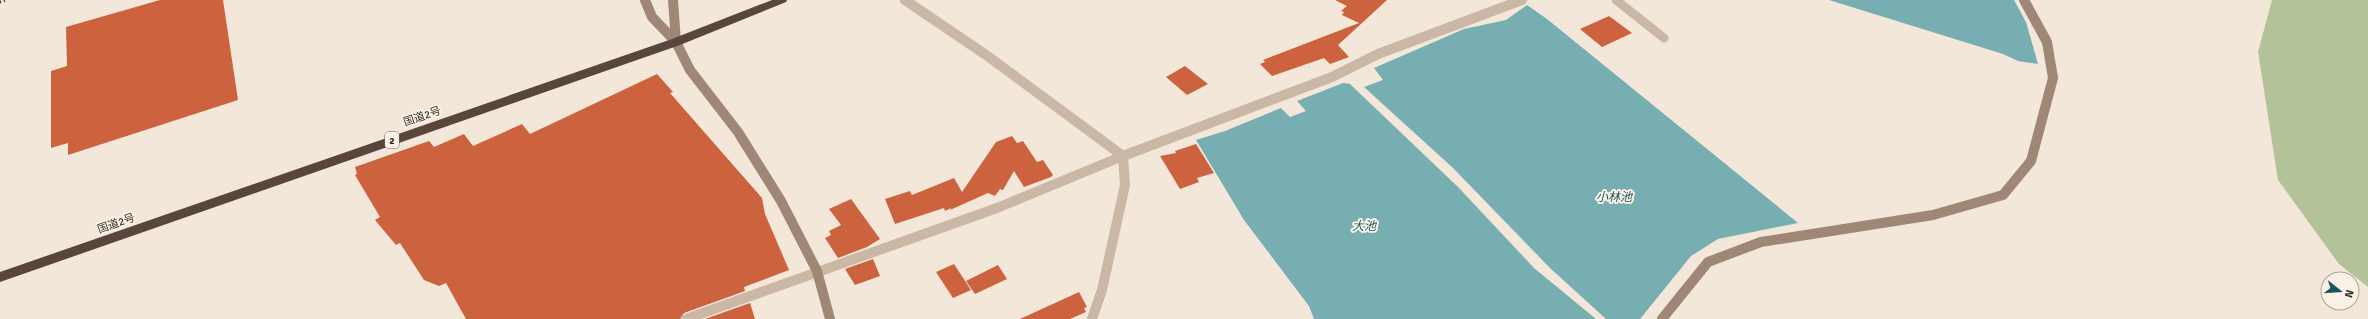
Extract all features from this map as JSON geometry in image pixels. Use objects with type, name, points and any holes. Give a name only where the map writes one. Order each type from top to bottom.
[{"type":"highway","name":"国道2号","points":[[0,277],[676,42],[782,0]]},
{"type":"street","points":[[645,0],[652,17],[676,42],[690,70],[738,132],[781,201],[817,271],[830,319]]},
{"type":"street","points":[[673,0],[675,5],[676,42]]},
{"type":"street","points":[[905,0],[988,57],[1123,156],[1125,185],[1102,290],[1092,319]]},
{"type":"street","points":[[686,319],[997,208],[1123,156],[1332,77],[1378,54],[1522,0]]},
{"type":"street","points":[[1662,319],[1708,262],[1761,242],[1933,215],[2003,195],[2031,161],[2053,78],[2047,42],[2024,0]]},
{"type":"lane","points":[[1616,0],[1664,38]]},
{"type":"green space","points":[[2272,0],[2368,0],[2368,287],[2360,281],[2360,271],[2348,271],[2339,264],[2278,180],[2258,52]]},
{"type":"water","points":[[1829,0],[2014,0],[2026,22],[2038,64],[2018,61],[2003,54]]},
{"type":"water","name":"小林池","points":[[1527,5],[1547,19],[1798,223],[1718,239],[1691,256],[1640,319],[1606,319],[1550,268],[1453,168],[1364,87],[1383,80],[1374,68],[1464,29],[1506,20]]},
{"type":"water","name":"大池","points":[[1343,83],[1350,84],[1459,188],[1534,268],[1596,319],[1314,319],[1309,306],[1244,220],[1196,140],[1225,131],[1281,108],[1290,117],[1306,111],[1297,101]]},
{"type":"building","points":[[160,0],[223,0],[238,100],[68,155],[68,143],[51,148],[51,71],[67,66],[66,27]]},
{"type":"building","points":[[1335,0],[1387,0],[1338,45],[1349,57],[1330,64],[1324,58],[1272,76],[1260,64],[1265,62],[1263,60],[1359,23],[1342,15],[1344,12],[1341,11],[1347,6]]},
{"type":"building","points":[[1609,16],[1632,33],[1602,47],[1580,29]]},
{"type":"building","points":[[1185,66],[1208,84],[1187,95],[1166,77]]},
{"type":"building","points":[[657,74],[673,92],[670,93],[762,198],[765,214],[789,270],[744,287],[745,291],[684,313],[680,319],[466,319],[446,283],[439,286],[424,280],[400,243],[396,245],[375,220],[380,217],[355,175],[357,174],[355,167],[429,141],[434,147],[464,134],[473,146],[522,124],[530,134]]},
{"type":"building","points":[[1012,136],[1017,143],[1023,141],[1037,162],[1043,160],[1053,175],[1051,177],[1024,187],[1014,171],[1003,190],[1000,189],[995,196],[988,193],[950,210],[951,208],[945,211],[944,208],[895,224],[885,199],[910,191],[912,195],[954,178],[962,192],[996,142]]},
{"type":"building","points":[[1196,144],[1214,173],[1197,178],[1199,182],[1180,189],[1160,156],[1176,153],[1175,151]]},
{"type":"building","points":[[851,199],[880,239],[867,247],[838,258],[825,238],[831,235],[829,231],[841,225],[829,209]]},
{"type":"building","points":[[873,259],[880,276],[855,285],[845,269]]},
{"type":"building","points":[[954,264],[971,290],[953,298],[936,272]]},
{"type":"building","points":[[998,265],[1007,279],[975,294],[966,281]]},
{"type":"building","points":[[1079,292],[1087,307],[1084,308],[1086,312],[1070,319],[1020,319]]},
{"type":"building","points":[[750,303],[755,319],[705,319]]},
{"type":"railway","points":[[0,2],[7,0]]}]
